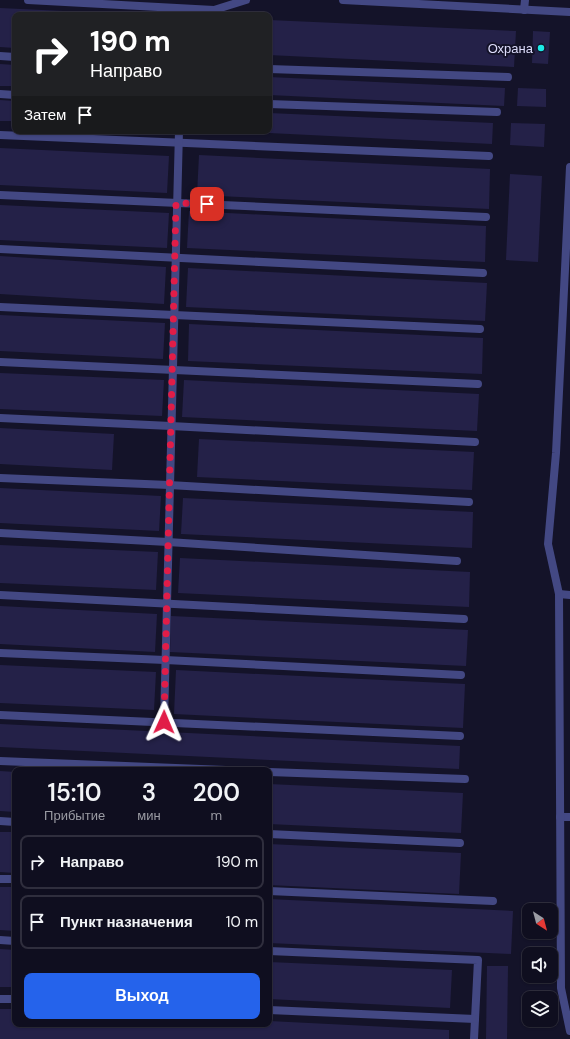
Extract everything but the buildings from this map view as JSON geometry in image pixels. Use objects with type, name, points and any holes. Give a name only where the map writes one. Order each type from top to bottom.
[{"type":"street","points":[[28,0],[217,8],[246,0]]},
{"type":"street","points":[[343,0],[570,12]]},
{"type":"street","points":[[524,10],[525,0]]},
{"type":"street","points":[[0,56],[12,57]]},
{"type":"street","points":[[272,69],[508,77]]},
{"type":"street","points":[[0,94],[12,95]]},
{"type":"street","points":[[272,104],[497,112]]},
{"type":"street","points":[[164,722],[179,134]]},
{"type":"street","points":[[0,135],[178,144],[489,156]]},
{"type":"street","points":[[570,167],[568,256],[556,453],[548,544],[559,594],[560,988],[570,1031]]},
{"type":"street","points":[[0,195],[486,217]]},
{"type":"street","points":[[0,249],[483,273]]},
{"type":"street","points":[[0,307],[480,329]]},
{"type":"street","points":[[0,362],[478,384]]},
{"type":"street","points":[[0,418],[476,442]]},
{"type":"street","points":[[0,478],[169,485],[469,502]]},
{"type":"street","points":[[0,533],[168,542],[457,561]]},
{"type":"street","points":[[559,594],[570,595]]},
{"type":"street","points":[[0,595],[464,619]]},
{"type":"street","points":[[0,653],[461,675]]},
{"type":"street","points":[[0,715],[460,736]]},
{"type":"street","points":[[0,762],[141,767]]},
{"type":"street","points":[[272,772],[465,779]]},
{"type":"street","points":[[560,816],[570,817]]},
{"type":"street","points":[[0,821],[12,822]]},
{"type":"street","points":[[272,834],[460,843]]},
{"type":"street","points":[[0,879],[12,879]]},
{"type":"street","points":[[272,891],[493,901]]},
{"type":"street","points":[[0,940],[12,941]]},
{"type":"street","points":[[272,951],[478,960],[474,1039]]},
{"type":"street","points":[[0,999],[12,999]]},
{"type":"street","points":[[272,1010],[475,1019]]},
{"type":"place","name":"Охрана","points":[[541,48]]},
{"type":"route","points":[[164,722],[176,203],[207,204]]}]
